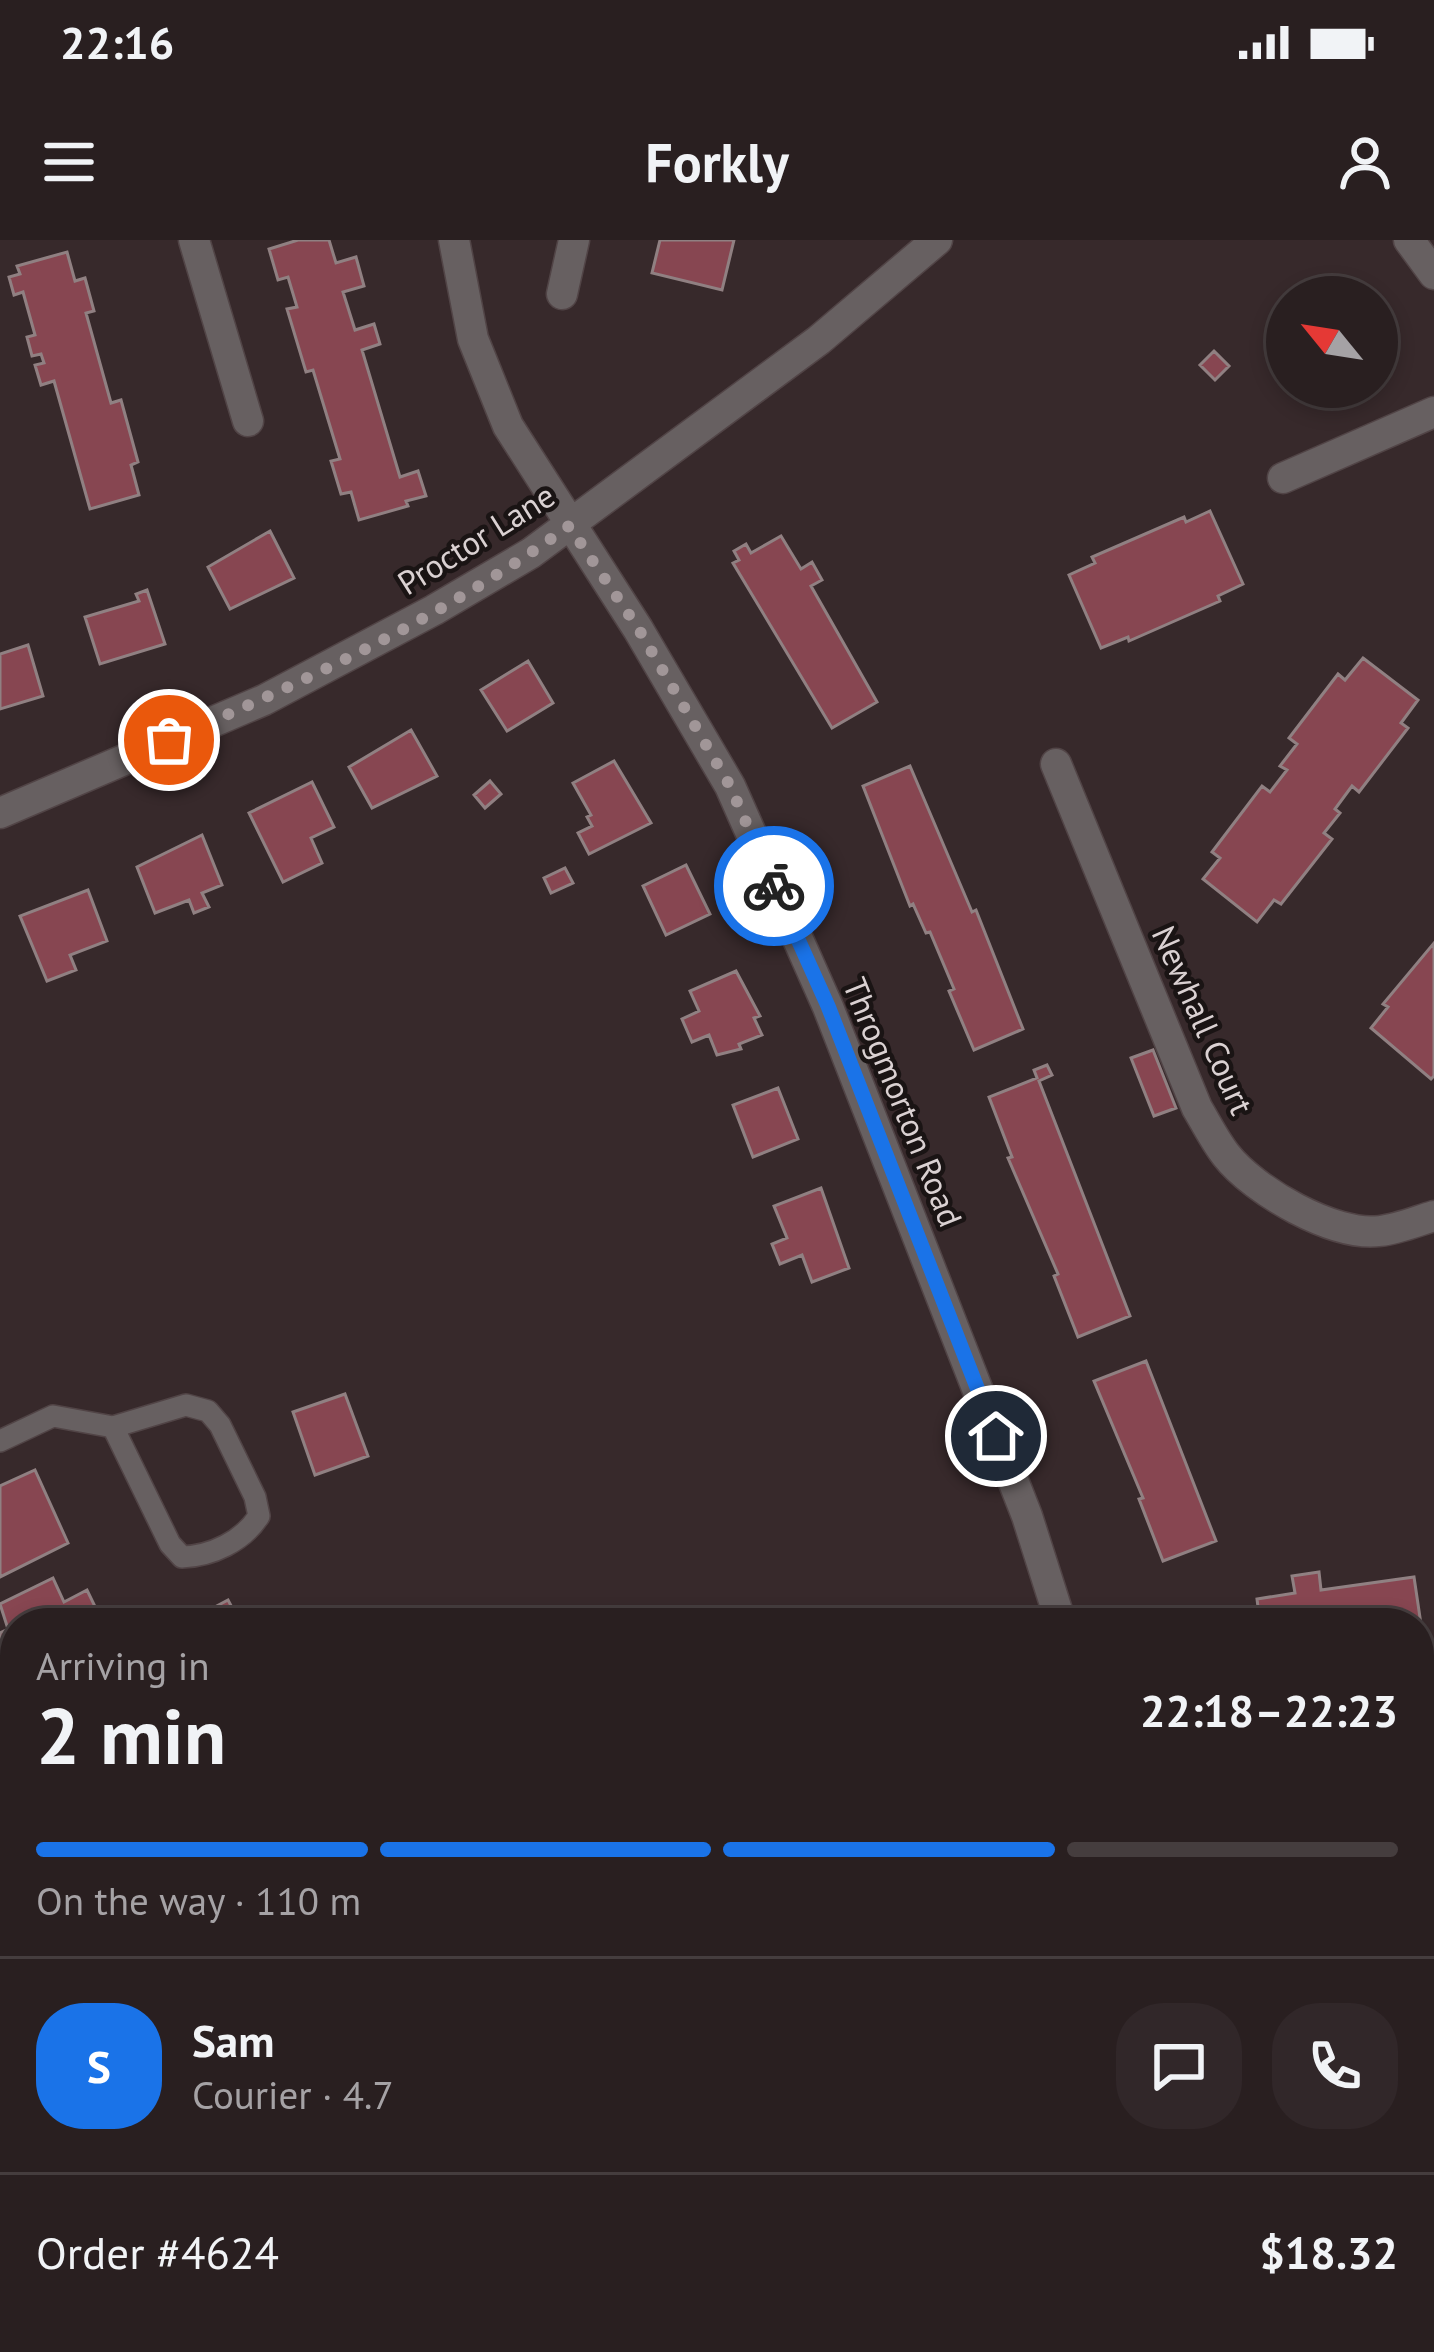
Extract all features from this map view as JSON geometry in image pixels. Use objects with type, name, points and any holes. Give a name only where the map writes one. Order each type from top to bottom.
[{"type":"street","points":[[194,240],[248,421]]},
{"type":"street","name":"Throgmorton Road","points":[[454,240],[473,339],[508,425],[638,628],[730,786],[828,1006],[1027,1516],[1055,1608]]},
{"type":"street","points":[[562,294],[574,240]]},
{"type":"street","name":"Proctor Lane","points":[[0,813],[264,700],[531,553],[819,340],[937,240]]},
{"type":"street","points":[[1409,240],[1434,274]]},
{"type":"street","points":[[1283,478],[1434,412]]},
{"type":"street","name":"Newhall Court","points":[[1056,764],[1197,1108],[1227,1157],[1254,1182],[1337,1226],[1378,1232],[1434,1216]]},
{"type":"lane","points":[[0,1441],[52,1416],[113,1427],[186,1405],[208,1411],[220,1425],[255,1497],[259,1516],[248,1533],[202,1556],[182,1557],[170,1544],[113,1427]]},
{"type":"building","points":[[298,240],[329,240],[336,263],[356,257],[364,286],[343,292],[355,330],[374,324],[380,344],[362,350],[400,477],[418,471],[426,496],[406,501],[408,506],[359,520],[351,492],[341,494],[331,461],[340,459],[313,370],[306,372],[287,309],[297,307],[288,277],[278,280],[269,249]]},
{"type":"building","points":[[660,240],[734,240],[722,290],[652,273]]},
{"type":"building","points":[[67,252],[75,281],[85,278],[94,311],[86,313],[111,403],[121,400],[138,462],[131,465],[139,495],[90,509],[54,381],[41,385],[35,365],[44,363],[41,354],[32,356],[27,337],[35,335],[23,292],[14,295],[9,277],[20,274],[17,266]]},
{"type":"building","points":[[1214,351],[1229,366],[1215,380],[1200,365]]},
{"type":"building","points":[[1210,511],[1243,584],[1218,596],[1220,601],[1129,641],[1128,637],[1101,648],[1069,575],[1095,563],[1092,557],[1184,517],[1186,522]]},
{"type":"building","points":[[270,531],[294,578],[230,609],[208,567]]},
{"type":"building","points":[[781,536],[801,569],[812,562],[822,580],[811,586],[877,702],[832,728],[733,563],[739,560],[734,551],[746,544],[751,553]]},
{"type":"building","points":[[147,590],[165,644],[100,664],[85,617],[139,601],[136,594]]},
{"type":"building","points":[[28,645],[43,696],[0,709],[0,654]]},
{"type":"building","points":[[1363,658],[1418,700],[1401,723],[1408,728],[1359,792],[1352,786],[1324,833],[1332,839],[1281,904],[1274,900],[1257,922],[1203,879],[1220,858],[1212,852],[1262,786],[1270,792],[1287,770],[1280,766],[1297,744],[1289,738],[1338,674],[1345,680]]},
{"type":"building","points":[[528,661],[553,703],[507,731],[481,690]]},
{"type":"building","points":[[411,730],[437,776],[372,808],[349,767]]},
{"type":"building","points":[[614,761],[651,823],[589,854],[578,833],[592,826],[587,817],[591,815],[573,783]]},
{"type":"building","points":[[910,766],[972,912],[976,910],[1023,1029],[974,1050],[949,991],[954,989],[930,932],[926,933],[913,904],[910,906],[863,786]]},
{"type":"building","points":[[490,781],[501,794],[485,808],[474,795]]},
{"type":"building","points":[[312,782],[334,827],[311,838],[322,863],[283,882],[249,813]]},
{"type":"building","points":[[202,835],[222,885],[202,893],[209,907],[194,913],[189,900],[155,913],[137,867]]},
{"type":"building","points":[[686,865],[710,914],[666,935],[643,886]]},
{"type":"building","points":[[565,868],[573,883],[551,893],[544,878]]},
{"type":"building","points":[[88,890],[107,941],[70,955],[76,970],[47,981],[20,916]]},
{"type":"building","points":[[1434,943],[1431,1079],[1371,1028],[1388,1007],[1383,1004]]},
{"type":"building","points":[[736,971],[760,1016],[754,1018],[762,1035],[739,1044],[741,1049],[717,1055],[709,1035],[692,1042],[682,1019],[699,1011],[690,991]]},
{"type":"building","points":[[1153,1050],[1176,1108],[1154,1116],[1131,1058]]},
{"type":"building","points":[[1047,1065],[1052,1075],[1039,1081],[1130,1316],[1078,1337],[989,1097],[1037,1078],[1034,1070]]},
{"type":"building","points":[[778,1088],[798,1139],[753,1157],[733,1105]]},
{"type":"building","points":[[821,1188],[849,1268],[812,1282],[802,1255],[780,1264],[772,1244],[787,1238],[774,1206]]},
{"type":"building","points":[[1146,1361],[1216,1541],[1163,1561],[1139,1499],[1143,1498],[1094,1381]]},
{"type":"building","points":[[345,1394],[368,1456],[315,1475],[293,1412]]},
{"type":"building","points":[[35,1470],[68,1543],[0,1577],[0,1486]]},
{"type":"building","points":[[1319,1572],[1321,1590],[1414,1577],[1419,1608],[1258,1608],[1257,1599],[1295,1593],[1292,1576]]},
{"type":"building","points":[[53,1578],[64,1602],[87,1590],[96,1608],[1,1608],[0,1604]]},
{"type":"way so far","points":[[169,740],[264,700],[434,610],[569,526],[638,628],[730,786],[774,886]]},
{"type":"route","points":[[774,886],[828,1006],[996,1436]]}]
